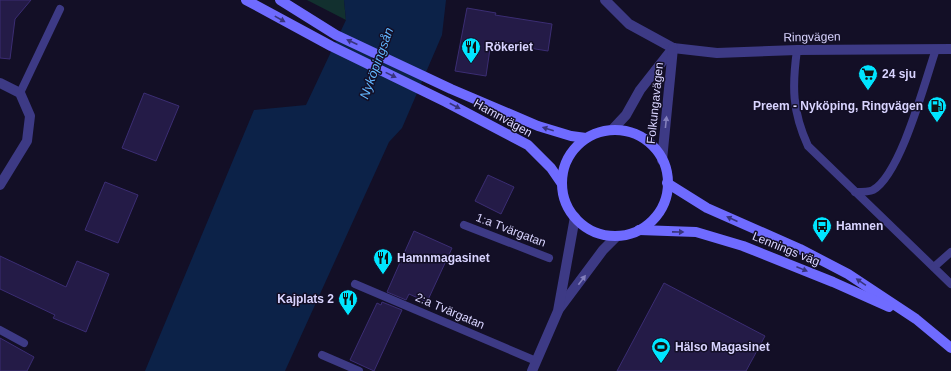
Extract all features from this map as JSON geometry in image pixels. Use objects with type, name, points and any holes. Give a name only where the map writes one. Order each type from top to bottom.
[{"type":"main road","name":"Hamnvägen","points":[[246,0],[331,46],[420,89],[528,145],[551,168],[562,184]]},
{"type":"main road","name":"Hamnvägen","points":[[280,0],[336,35],[426,77],[538,126],[571,136],[586,138]]},
{"type":"main road","points":[[612,130],[627,132],[641,137],[654,148],[662,160],[667,182],[666,197],[660,210],[651,221],[639,230],[617,236],[605,235],[583,226],[565,202],[562,184],[563,171],[568,158],[576,147],[586,138],[598,132],[612,130]]},
{"type":"main road","name":"Lennings väg","points":[[667,182],[707,208],[800,249],[848,274],[916,319],[951,348]]},
{"type":"main road","name":"Lennings väg","points":[[639,230],[696,232],[743,246],[833,282],[916,319]]},
{"type":"street","name":"Folkungavägen","points":[[605,0],[629,24],[673,48]]},
{"type":"street","name":"Folkungavägen","points":[[612,130],[626,115],[640,90],[673,48]]},
{"type":"street","name":"Folkungavägen","points":[[662,160],[673,48]]},
{"type":"street","name":"Ringvägen","points":[[673,48],[717,53],[797,50],[951,49]]},
{"type":"street","points":[[0,84],[20,93],[30,116],[27,141],[0,185]]},
{"type":"street","points":[[558,311],[575,217]]},
{"type":"street","points":[[532,371],[558,311],[603,250],[617,236]]},
{"type":"lane","points":[[20,93],[60,9]]},
{"type":"lane","points":[[855,192],[873,190],[884,179],[894,165],[910,130],[936,49]]},
{"type":"lane","points":[[797,50],[793,81],[794,103],[800,129],[808,146],[951,284]]},
{"type":"lane","name":"1:a Tvärgatan","points":[[464,225],[549,258]]},
{"type":"lane","points":[[934,267],[951,252]]},
{"type":"lane","name":"2:a Tvärgatan","points":[[355,284],[536,361]]},
{"type":"lane","points":[[0,330],[24,343]]},
{"type":"lane","points":[[322,355],[359,371]]},
{"type":"green space","points":[[307,0],[344,0],[346,20]]},
{"type":"water","name":"Nyköpingsån","points":[[344,0],[446,0],[442,35],[402,128],[389,142],[285,371],[145,371],[254,110],[306,105],[346,20]]},
{"type":"building","points":[[0,0],[31,0],[15,19],[10,59],[0,58]]},
{"type":"building","points":[[467,8],[496,13],[495,15],[552,24],[548,51],[491,42],[486,76],[455,71]]},
{"type":"building","points":[[144,93],[179,106],[156,161],[122,148]]},
{"type":"building","points":[[488,175],[514,187],[501,214],[475,201]]},
{"type":"building","points":[[105,182],[138,195],[118,243],[85,230]]},
{"type":"building","points":[[414,231],[452,248],[427,302],[409,294],[406,300],[387,292]]},
{"type":"building","points":[[0,256],[66,287],[77,261],[109,274],[86,332],[53,318],[55,315],[0,289]]},
{"type":"building","points":[[664,283],[765,336],[746,371],[617,371]]},
{"type":"building","points":[[382,302],[402,310],[374,371],[350,360],[377,303],[381,305]]},
{"type":"building","points":[[0,338],[34,357],[27,371],[0,371]]},
{"type":"place","name":"Rökeriet","points":[[471,64]]},
{"type":"place","name":"24 sju","points":[[868,91]]},
{"type":"place","name":"Preem - Nyköping, Ringvägen","points":[[937,123]]},
{"type":"place","name":"Hamnen","points":[[822,243]]},
{"type":"place","name":"Hamnmagasinet","points":[[383,275]]},
{"type":"place","name":"Kajplats 2","points":[[348,316]]},
{"type":"place","name":"Hälso Magasinet","points":[[661,364]]}]
